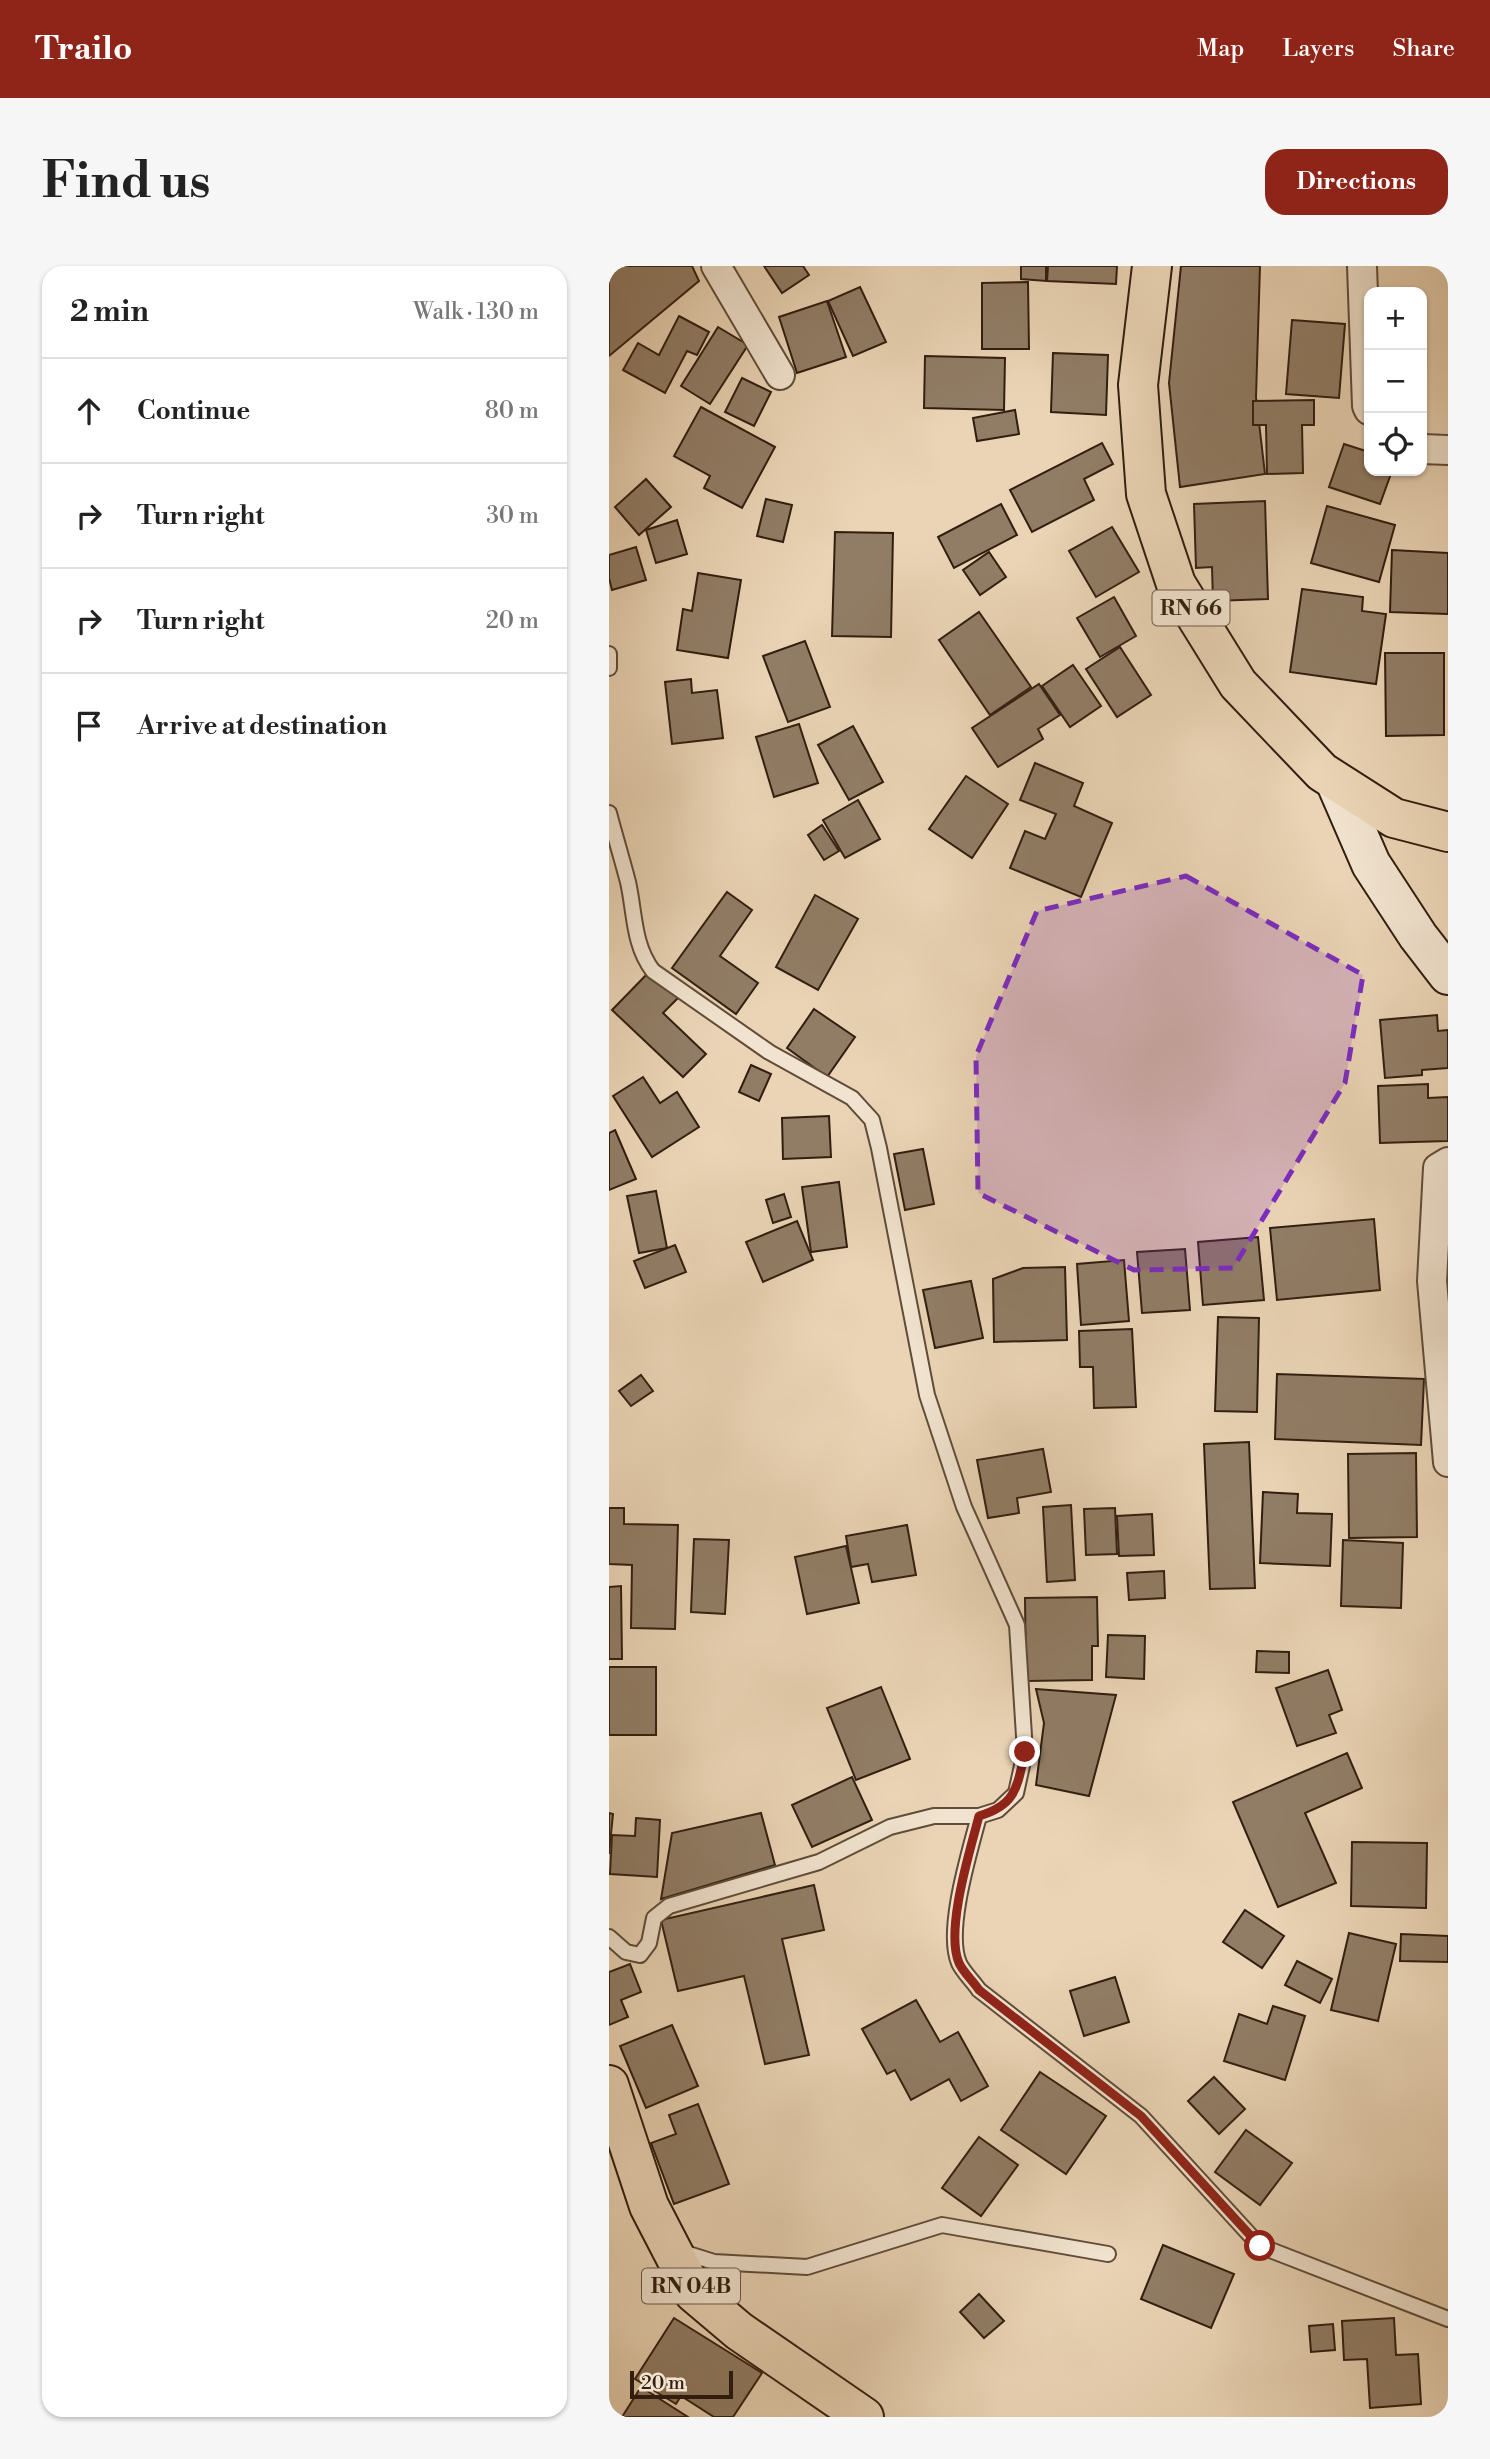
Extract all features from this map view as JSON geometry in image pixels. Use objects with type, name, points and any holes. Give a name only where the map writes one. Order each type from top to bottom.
[{"type":"main road","name":"RN 66","points":[[1152,266],[1138,385],[1146,494],[1176,584],[1238,684],[1322,772],[1394,818],[1448,832]]},
{"type":"main road","name":"RN 04B","points":[[609,2085],[649,2206],[694,2292],[739,2331],[864,2417]]},
{"type":"street","points":[[716,266],[780,375]]},
{"type":"street","points":[[1362,266],[1366,350]]},
{"type":"street","points":[[1427,449],[1448,450]]},
{"type":"street","points":[[1335,780],[1371,864],[1448,975]]},
{"type":"street","points":[[1448,1162],[1438,1168],[1431,1281],[1448,1462]]},
{"type":"lane","points":[[609,654],[609,668]]},
{"type":"lane","points":[[609,813],[628,884],[637,938],[643,958],[653,971],[769,1052],[852,1098],[872,1120],[927,1395],[964,1507],[1017,1625],[1025,1752],[1016,1793],[998,1810],[979,1816],[934,1816],[890,1826],[819,1862],[669,1906],[654,1917],[649,1944],[641,1955],[627,1952],[609,1937]]},
{"type":"lane","points":[[979,1816],[965,1871],[954,1937],[959,1963],[979,1990],[1141,2116],[1260,2246],[1448,2319]]},
{"type":"lane","points":[[673,2249],[714,2262],[807,2267],[941,2225],[1108,2254]]},
{"type":"highlighted area","points":[[1186,876],[1363,975],[1345,1083],[1233,1268],[1134,1270],[978,1193],[976,1056],[1037,911]]},
{"type":"building","points":[[609,266],[692,266],[699,281],[609,356]]},
{"type":"building","points":[[764,266],[803,266],[809,275],[782,293]]},
{"type":"building","points":[[1021,266],[1046,266],[1046,281],[1021,279]]},
{"type":"building","points":[[1048,266],[1117,266],[1116,284],[1047,281]]},
{"type":"building","points":[[1181,266],[1260,266],[1256,397],[1265,474],[1180,487],[1169,383]]},
{"type":"building","points":[[1028,282],[1029,349],[982,349],[982,283]]},
{"type":"building","points":[[860,287],[886,342],[853,356],[828,301]]},
{"type":"building","points":[[827,301],[846,357],[797,373],[779,317]]},
{"type":"building","points":[[679,316],[709,332],[697,355],[687,351],[665,393],[623,370],[638,343],[659,355]]},
{"type":"building","points":[[1292,320],[1345,324],[1339,398],[1286,394]]},
{"type":"building","points":[[718,327],[748,345],[710,404],[681,386]]},
{"type":"building","points":[[1053,353],[1108,355],[1106,415],[1051,412]]},
{"type":"building","points":[[925,356],[1005,358],[1004,410],[924,408]]},
{"type":"building","points":[[742,378],[771,392],[754,426],[725,412]]},
{"type":"building","points":[[1314,400],[1314,425],[1302,425],[1303,473],[1267,474],[1266,425],[1253,425],[1253,401]]},
{"type":"building","points":[[701,407],[775,447],[742,508],[704,488],[710,476],[674,456]]},
{"type":"building","points":[[1015,410],[1019,434],[977,441],[973,418]]},
{"type":"building","points":[[1102,443],[1113,464],[1084,479],[1094,500],[1032,532],[1010,490]]},
{"type":"building","points":[[1344,444],[1364,450],[1364,476],[1390,476],[1380,504],[1329,487]]},
{"type":"building","points":[[646,479],[671,507],[639,535],[615,507]]},
{"type":"building","points":[[766,499],[792,505],[783,542],[757,536]]},
{"type":"building","points":[[1265,501],[1268,599],[1213,601],[1212,567],[1196,568],[1194,504]]},
{"type":"building","points":[[1001,504],[1017,535],[954,568],[938,537]]},
{"type":"building","points":[[1327,506],[1395,525],[1379,582],[1311,563]]},
{"type":"building","points":[[677,520],[687,554],[656,563],[646,530]]},
{"type":"building","points":[[1112,527],[1139,572],[1096,597],[1069,551]]},
{"type":"building","points":[[835,532],[893,533],[891,637],[832,636]]},
{"type":"building","points":[[636,547],[646,580],[612,590],[609,555]]},
{"type":"building","points":[[1392,550],[1448,553],[1448,614],[1390,612]]},
{"type":"building","points":[[989,552],[1006,577],[980,595],[963,570]]},
{"type":"building","points":[[698,573],[741,580],[728,658],[677,650],[683,609],[692,611]]},
{"type":"building","points":[[1302,589],[1363,597],[1362,611],[1386,614],[1376,684],[1290,672]]},
{"type":"building","points":[[1114,597],[1136,636],[1100,657],[1077,618]]},
{"type":"building","points":[[979,612],[1031,687],[990,715],[939,640]]},
{"type":"building","points":[[805,641],[830,707],[788,722],[763,656]]},
{"type":"building","points":[[1120,647],[1151,695],[1117,717],[1086,669]]},
{"type":"building","points":[[1385,653],[1444,653],[1444,735],[1386,736]]},
{"type":"building","points":[[1073,665],[1101,706],[1070,727],[1042,686]]},
{"type":"building","points":[[691,679],[692,693],[717,690],[723,738],[672,744],[665,682]]},
{"type":"building","points":[[1039,684],[1060,715],[1038,729],[1043,739],[998,767],[972,728]]},
{"type":"building","points":[[799,724],[818,783],[774,797],[756,737]]},
{"type":"building","points":[[853,726],[883,782],[849,800],[818,745]]},
{"type":"building","points":[[1035,763],[1083,783],[1074,806],[1112,823],[1081,897],[1010,868],[1025,831],[1045,839],[1056,814],[1020,800]]},
{"type":"building","points":[[966,776],[1008,804],[972,858],[929,829]]},
{"type":"building","points":[[858,800],[880,839],[845,858],[823,820]]},
{"type":"building","points":[[822,825],[839,851],[824,860],[808,835]]},
{"type":"building","points":[[727,892],[752,910],[720,956],[758,983],[736,1014],[672,968]]},
{"type":"building","points":[[815,895],[858,919],[818,990],[776,967]]},
{"type":"building","points":[[650,971],[678,998],[663,1013],[706,1054],[683,1077],[612,1010]]},
{"type":"building","points":[[814,1009],[855,1037],[827,1077],[787,1048]]},
{"type":"building","points":[[1437,1015],[1438,1031],[1448,1030],[1448,1068],[1422,1070],[1422,1075],[1385,1078],[1380,1020]]},
{"type":"building","points":[[751,1065],[771,1074],[759,1101],[739,1092]]},
{"type":"building","points":[[643,1077],[660,1103],[677,1092],[699,1127],[652,1157],[613,1096]]},
{"type":"building","points":[[1428,1084],[1428,1098],[1448,1097],[1448,1141],[1380,1143],[1378,1086]]},
{"type":"building","points":[[829,1116],[831,1157],[783,1159],[782,1118]]},
{"type":"building","points":[[615,1130],[636,1179],[609,1190],[609,1133]]},
{"type":"building","points":[[923,1149],[934,1204],[905,1210],[894,1154]]},
{"type":"building","points":[[839,1182],[847,1247],[811,1252],[802,1187]]},
{"type":"building","points":[[656,1191],[667,1248],[639,1253],[627,1196]]},
{"type":"building","points":[[784,1194],[791,1217],[773,1223],[766,1200]]},
{"type":"building","points":[[1374,1219],[1380,1290],[1277,1300],[1270,1228]]},
{"type":"building","points":[[797,1221],[813,1260],[763,1282],[746,1242]]},
{"type":"building","points":[[1258,1237],[1264,1300],[1203,1305],[1198,1242]]},
{"type":"building","points":[[675,1245],[686,1272],[645,1288],[634,1261]]},
{"type":"building","points":[[1185,1249],[1190,1310],[1142,1313],[1137,1252]]},
{"type":"building","points":[[1124,1260],[1129,1321],[1081,1325],[1077,1264]]},
{"type":"building","points":[[1065,1267],[1067,1340],[994,1342],[993,1279],[1023,1268]]},
{"type":"building","points":[[971,1281],[983,1338],[935,1348],[923,1290]]},
{"type":"building","points":[[1218,1317],[1259,1318],[1257,1412],[1215,1411]]},
{"type":"building","points":[[1132,1329],[1136,1407],[1094,1408],[1093,1367],[1080,1367],[1079,1331]]},
{"type":"building","points":[[1277,1374],[1424,1379],[1421,1445],[1275,1439]]},
{"type":"building","points":[[641,1375],[653,1391],[631,1406],[619,1391]]},
{"type":"building","points":[[1249,1442],[1255,1588],[1210,1589],[1204,1444]]},
{"type":"building","points":[[1043,1449],[1051,1492],[1017,1498],[1019,1513],[988,1518],[977,1460]]},
{"type":"building","points":[[1416,1453],[1417,1537],[1349,1538],[1348,1454]]},
{"type":"building","points":[[1263,1492],[1298,1494],[1297,1513],[1332,1514],[1330,1566],[1260,1563]]},
{"type":"building","points":[[1071,1505],[1075,1580],[1047,1582],[1043,1507]]},
{"type":"building","points":[[609,1508],[624,1508],[624,1524],[678,1525],[675,1629],[631,1628],[632,1565],[609,1564]]},
{"type":"building","points":[[1115,1508],[1117,1554],[1086,1555],[1084,1509]]},
{"type":"building","points":[[1152,1514],[1154,1555],[1119,1556],[1117,1516]]},
{"type":"building","points":[[907,1525],[916,1575],[872,1582],[868,1564],[851,1567],[846,1536]]},
{"type":"building","points":[[694,1539],[729,1540],[725,1614],[691,1612]]},
{"type":"building","points":[[1343,1540],[1403,1543],[1401,1608],[1341,1606]]},
{"type":"building","points":[[846,1546],[859,1603],[807,1614],[795,1557]]},
{"type":"building","points":[[1164,1571],[1165,1598],[1129,1600],[1127,1573]]},
{"type":"building","points":[[621,1586],[622,1659],[609,1659],[609,1587]]},
{"type":"building","points":[[1097,1597],[1098,1646],[1092,1646],[1092,1680],[1026,1681],[1025,1598]]},
{"type":"building","points":[[1108,1635],[1145,1636],[1144,1679],[1106,1677]]},
{"type":"building","points":[[1257,1651],[1289,1652],[1289,1673],[1256,1672]]},
{"type":"building","points":[[609,1667],[656,1667],[656,1735],[609,1735]]},
{"type":"building","points":[[1328,1670],[1342,1710],[1329,1715],[1336,1733],[1297,1746],[1276,1688]]},
{"type":"building","points":[[881,1687],[910,1759],[856,1780],[827,1708]]},
{"type":"building","points":[[1036,1689],[1116,1695],[1089,1796],[1036,1785],[1044,1723]]},
{"type":"building","points":[[1347,1753],[1362,1788],[1305,1813],[1336,1883],[1278,1907],[1233,1802]]},
{"type":"building","points":[[852,1777],[872,1820],[812,1847],[792,1805]]},
{"type":"building","points":[[609,1813],[613,1814],[609,1854]]},
{"type":"building","points":[[761,1813],[775,1865],[661,1899],[672,1833]]},
{"type":"building","points":[[636,1818],[660,1820],[657,1877],[610,1874],[612,1835],[635,1836]]},
{"type":"building","points":[[1352,1842],[1427,1843],[1426,1908],[1351,1906]]},
{"type":"building","points":[[814,1885],[824,1930],[782,1939],[809,2055],[765,2064],[744,1976],[678,1991],[661,1920]]},
{"type":"building","points":[[1245,1910],[1284,1936],[1262,1968],[1223,1942]]},
{"type":"building","points":[[1349,1933],[1396,1944],[1378,2021],[1331,2010]]},
{"type":"building","points":[[1401,1934],[1448,1936],[1448,1962],[1400,1961]]},
{"type":"building","points":[[1297,1961],[1332,1979],[1320,2003],[1285,1985]]},
{"type":"building","points":[[630,1964],[641,1992],[621,2000],[628,2017],[609,2025],[609,1972]]},
{"type":"building","points":[[1115,1977],[1129,2022],[1084,2036],[1070,1991]]},
{"type":"building","points":[[916,2000],[940,2042],[958,2032],[988,2086],[961,2101],[949,2079],[911,2100],[895,2070],[887,2074],[862,2029]]},
{"type":"building","points":[[1273,2006],[1305,2016],[1285,2080],[1224,2061],[1239,2014],[1267,2024]]},
{"type":"building","points":[[672,2025],[698,2086],[646,2108],[620,2046]]},
{"type":"building","points":[[1040,2072],[1106,2116],[1066,2174],[1001,2130]]},
{"type":"building","points":[[1214,2077],[1245,2109],[1219,2134],[1188,2101]]},
{"type":"building","points":[[698,2104],[729,2184],[674,2204],[651,2143],[676,2134],[669,2115]]},
{"type":"building","points":[[1246,2130],[1292,2163],[1260,2205],[1215,2172]]},
{"type":"building","points":[[979,2137],[1018,2165],[981,2216],[942,2188]]},
{"type":"building","points":[[1163,2245],[1234,2274],[1211,2328],[1141,2299]]},
{"type":"building","points":[[979,2294],[1004,2321],[984,2338],[960,2312]]},
{"type":"building","points":[[674,2318],[762,2373],[733,2417],[714,2417],[681,2396],[676,2404],[635,2379]]},
{"type":"building","points":[[1394,2318],[1396,2355],[1418,2354],[1421,2404],[1370,2408],[1367,2359],[1344,2360],[1342,2321]]},
{"type":"building","points":[[1333,2324],[1335,2350],[1311,2352],[1309,2326]]},
{"type":"building","points":[[641,2387],[688,2417],[622,2417]]},
{"type":"route","points":[[1025,1752],[1016,1793],[998,1810],[979,1816],[965,1871],[954,1937],[959,1963],[979,1990],[1141,2116],[1260,2246]]}]
